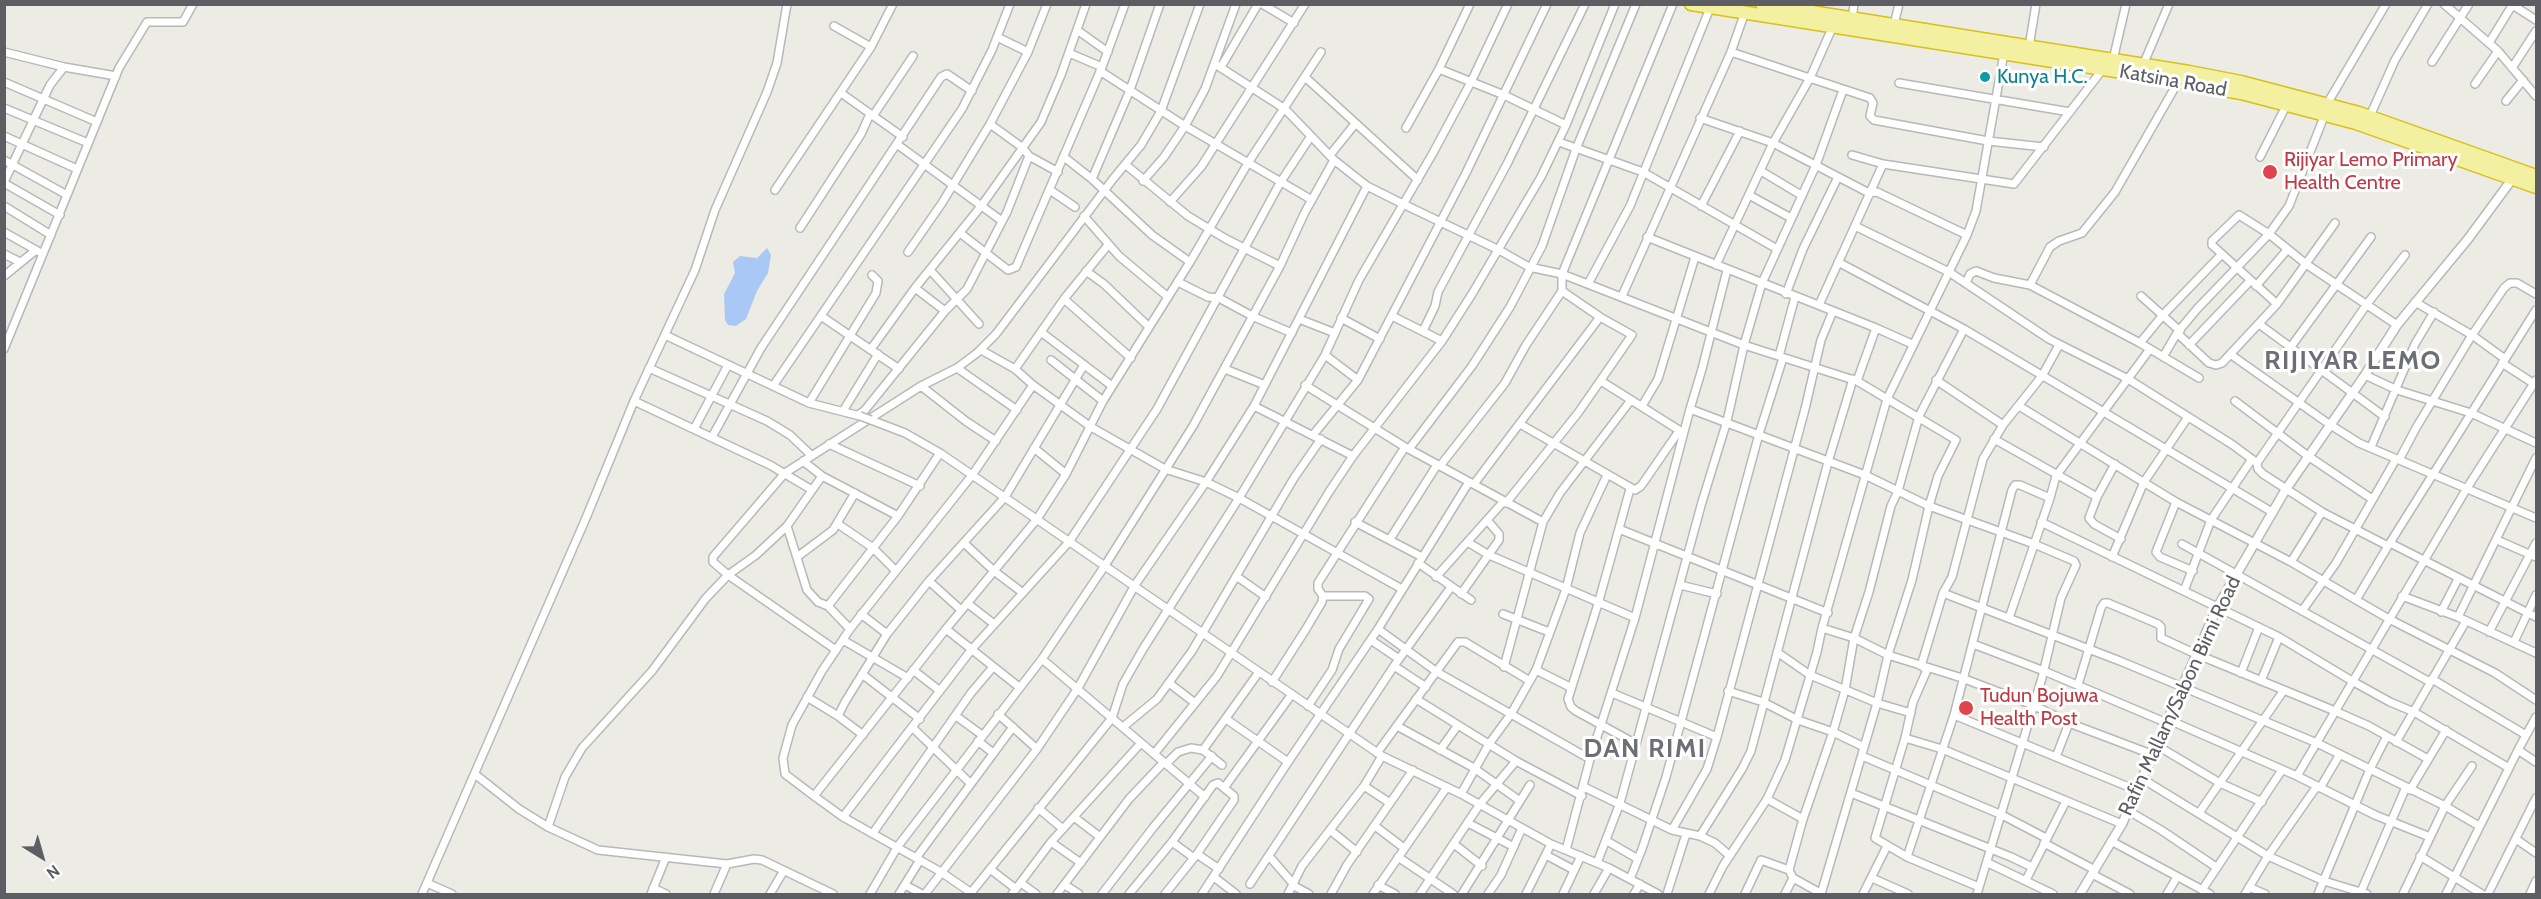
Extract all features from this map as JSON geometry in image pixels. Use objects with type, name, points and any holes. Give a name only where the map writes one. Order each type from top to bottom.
[{"type":"highway","name":"Katsina Road","points":[[1691,4],[2103,69],[2287,104],[2370,116],[2536,176]]},
{"type":"highway","name":"Katsina Road","points":[[1762,4],[1818,9],[1852,19],[2241,82],[2326,109],[2536,187]]},
{"type":"street","points":[[4,348],[40,252],[60,215],[116,76],[147,22],[161,20],[179,23],[186,20],[193,4]]},
{"type":"street","points":[[422,894],[476,775],[634,401],[694,270],[727,180],[767,92],[777,63],[787,4]]},
{"type":"street","points":[[776,190],[871,47],[893,4]]},
{"type":"street","points":[[773,386],[962,110],[1010,4]]},
{"type":"street","points":[[908,252],[954,184],[990,124],[1028,52],[1047,4]]},
{"type":"street","points":[[871,349],[915,288],[982,205],[1041,122],[1086,4]]},
{"type":"street","points":[[960,233],[1008,270],[1016,267],[1101,69],[1125,4]]},
{"type":"street","points":[[1092,179],[1130,90],[1160,4]]},
{"type":"street","points":[[836,650],[728,575],[712,562],[713,557],[785,473],[921,386],[957,368],[981,350],[1016,309],[1084,216],[1141,145],[1161,111],[1200,4]]},
{"type":"street","points":[[1218,66],[1236,4]]},
{"type":"street","points":[[1143,181],[1164,157],[1185,126],[1218,66],[1260,4],[1294,23]]},
{"type":"street","points":[[1170,202],[1191,180],[1305,4]]},
{"type":"street","points":[[1406,128],[1439,69],[1470,4]]},
{"type":"street","points":[[1034,386],[973,474],[850,629],[792,725],[783,758],[785,774],[843,817],[898,846],[941,872],[971,894],[1112,718],[1123,684],[1325,355],[1359,280],[1418,180],[1471,82],[1508,4]]},
{"type":"street","points":[[1313,435],[1324,418],[1358,380],[1504,95],[1547,4]]},
{"type":"street","points":[[1423,331],[1435,306],[1438,292],[1508,164],[1585,4]]},
{"type":"street","points":[[1154,754],[1232,653],[1353,456],[1442,341],[1499,250],[1541,177],[1558,142],[1615,4]]},
{"type":"street","points":[[1323,596],[1318,589],[1318,583],[1355,522],[1407,448],[1473,366],[1510,308],[1529,267],[1542,246],[1576,149],[1636,4]]},
{"type":"street","points":[[1390,539],[1438,465],[1505,383],[1526,345],[1562,291],[1562,274],[1608,161],[1636,100],[1673,4]]},
{"type":"street","points":[[1852,19],[1854,4]]},
{"type":"street","points":[[1894,25],[1899,4]]},
{"type":"street","points":[[2029,46],[2036,4]]},
{"type":"street","points":[[2113,60],[2126,4]]},
{"type":"street","points":[[2143,65],[2169,4]]},
{"type":"street","points":[[2163,357],[2178,332],[2269,234],[2289,206],[2326,109],[2386,4]]},
{"type":"street","points":[[2370,116],[2402,47],[2428,4]]},
{"type":"street","points":[[2444,4],[2498,51],[2536,96]]},
{"type":"street","points":[[2432,62],[2469,4]]},
{"type":"street","points":[[2489,43],[2512,5],[2536,20]]},
{"type":"street","points":[[1588,284],[1630,206],[1710,8]]},
{"type":"street","points":[[1622,296],[1731,52],[1745,12]]},
{"type":"street","points":[[834,26],[871,47]]},
{"type":"street","points":[[1716,265],[1773,143],[1810,78],[1833,26]]},
{"type":"street","points":[[1077,30],[1108,52]]},
{"type":"street","points":[[2512,68],[2536,31]]},
{"type":"street","points":[[997,37],[1028,52]]},
{"type":"street","points":[[2475,84],[2498,51]]},
{"type":"street","points":[[814,796],[1036,519],[1066,474],[1103,401],[1178,282],[1248,163],[1322,52]]},
{"type":"street","points":[[1731,52],[1873,100],[1870,116],[1874,120],[1988,141],[2044,147]]},
{"type":"street","points":[[1069,53],[1101,69],[1185,126],[1312,200]]},
{"type":"street","points":[[1709,894],[1730,856],[1767,799],[1785,760],[1887,399],[1967,236],[1976,211],[2004,53]]},
{"type":"street","points":[[5,54],[64,68],[116,76]]},
{"type":"street","points":[[800,228],[872,115],[913,56]]},
{"type":"street","points":[[1218,66],[1285,109],[1332,158],[1367,186],[1402,204],[1499,250],[1529,267],[1562,274],[1744,345],[1855,380],[1919,416],[1956,440],[1938,476],[1929,506],[1912,580],[1888,654],[1877,703],[1822,894],[1793,878],[1789,870],[1803,819],[1833,732],[1845,690],[1854,638],[1919,416],[1964,329]]},
{"type":"street","points":[[60,215],[4,182],[35,121],[50,85],[64,68]]},
{"type":"street","points":[[1439,69],[1504,95],[1566,125]]},
{"type":"street","points":[[1852,155],[1883,164],[2015,183],[2103,69]]},
{"type":"street","points":[[712,437],[746,372],[945,74],[972,91]]},
{"type":"street","points":[[1305,77],[1418,180]]},
{"type":"street","points":[[2506,101],[2523,80]]},
{"type":"street","points":[[4,82],[97,122]]},
{"type":"street","points":[[2030,285],[2050,247],[2082,232],[2109,201],[2178,82]]},
{"type":"street","points":[[1899,83],[2070,112]]},
{"type":"street","points":[[1597,863],[1620,803],[1645,706],[1727,421],[1744,345],[1762,283],[1816,165],[1843,90]]},
{"type":"street","points":[[841,93],[903,137]]},
{"type":"street","points":[[2260,157],[2287,104]]},
{"type":"street","points":[[4,108],[88,143]]},
{"type":"street","points":[[1700,118],[1773,143],[1869,193],[1877,192],[1967,236]]},
{"type":"street","points":[[990,124],[1023,148],[1029,156],[1058,172]]},
{"type":"street","points":[[870,894],[898,846],[1042,659],[1104,567],[1193,426],[1254,317],[1332,158],[1355,124]]},
{"type":"street","points":[[1701,206],[1740,131]]},
{"type":"street","points":[[4,136],[77,169]]},
{"type":"street","points":[[843,817],[972,649],[1069,542],[1157,409],[1280,183],[1311,136]]},
{"type":"street","points":[[1558,142],[1643,172],[1777,249]]},
{"type":"street","points":[[898,145],[1002,221]]},
{"type":"street","points":[[859,416],[973,280],[1002,221],[1029,156]]},
{"type":"street","points":[[1064,158],[1092,179],[1152,235],[1190,262]]},
{"type":"street","points":[[4,160],[67,195]]},
{"type":"street","points":[[1819,305],[1883,164]]},
{"type":"street","points":[[1126,165],[1170,202],[1209,229],[1280,266]]},
{"type":"street","points":[[1761,171],[1801,195]]},
{"type":"street","points":[[1786,294],[1803,249],[1838,177]]},
{"type":"street","name":"Rafin Mallam/Sabon Birni Road","points":[[2080,894],[2122,824],[2217,608],[2272,512],[2397,325],[2468,238],[2513,178]]},
{"type":"street","points":[[905,885],[924,894],[1037,749],[1078,688],[1135,585],[1206,483],[1254,406],[1367,186]]},
{"type":"street","points":[[1050,190],[1075,207]]},
{"type":"street","points":[[1749,195],[1791,219]]},
{"type":"street","points":[[4,206],[51,235]]},
{"type":"street","points":[[2277,304],[2212,245],[2212,241],[2239,215],[2269,234],[2306,264],[2397,325]]},
{"type":"street","points":[[1084,216],[1108,245],[1168,297]]},
{"type":"street","points":[[2141,296],[2163,315],[2189,345],[2209,363],[2216,365],[2222,363],[2277,304],[2335,223]]},
{"type":"street","points":[[1855,226],[1949,272],[2058,345],[2128,379],[2255,461],[2258,469],[2322,512],[2536,617]]},
{"type":"street","points":[[4,232],[40,252]]},
{"type":"street","points":[[1647,237],[1786,294],[1833,310],[1912,344]]},
{"type":"street","points":[[2290,348],[2371,237]]},
{"type":"street","points":[[1015,369],[1064,299],[1108,245]]},
{"type":"street","points":[[2189,345],[2288,250]]},
{"type":"street","points":[[4,276],[20,262],[40,252]]},
{"type":"street","points":[[4,254],[20,262]]},
{"type":"street","points":[[2140,343],[2163,315],[2221,255]]},
{"type":"street","points":[[2184,591],[2211,520],[2233,488],[2277,434],[2367,304],[2405,255]]},
{"type":"street","points":[[1642,406],[1658,379],[1695,257]]},
{"type":"street","points":[[1838,262],[1964,329],[2272,512]]},
{"type":"street","points":[[1566,849],[1582,796],[1590,759],[1635,618],[1682,432],[1727,270]]},
{"type":"street","points":[[931,271],[979,324]]},
{"type":"street","points":[[1086,271],[1104,284],[1149,327]]},
{"type":"street","points":[[1966,283],[1970,274],[1976,272],[2030,285],[2140,343],[2199,378]]},
{"type":"street","points":[[809,402],[876,293],[878,281],[872,275]]},
{"type":"street","points":[[1178,282],[1208,297],[1219,298],[1254,317],[1292,333]]},
{"type":"street","points":[[2302,610],[2357,529],[2372,499],[2494,301],[2510,284],[2517,283],[2536,294]]},
{"type":"street","points":[[915,288],[945,311]]},
{"type":"street","points":[[1436,577],[1464,544],[1469,543],[1487,520],[1505,503],[1600,381],[1632,335],[1562,291]]},
{"type":"street","points":[[1630,879],[1666,777],[1781,357],[1795,297]]},
{"type":"street","points":[[1064,299],[1131,358]]},
{"type":"street","points":[[2297,776],[2467,488],[2536,383],[2472,335],[2415,302]]},
{"type":"street","points":[[1672,830],[1707,769],[1718,737],[1728,691],[1795,448],[1821,339],[1833,310]]},
{"type":"street","points":[[2356,600],[2536,310]]},
{"type":"street","points":[[2371,447],[2415,344],[2434,312]]},
{"type":"street","points":[[821,316],[899,369]]},
{"type":"street","points":[[1392,316],[1442,341]]},
{"type":"street","points":[[1202,894],[1288,762],[1346,679],[1471,483],[1520,423],[1600,317]]},
{"type":"street","points":[[1341,318],[1380,339]]},
{"type":"street","points":[[1299,319],[1335,333]]},
{"type":"street","points":[[2259,324],[2385,417]]},
{"type":"street","points":[[1700,836],[1751,751],[1828,462],[1855,380],[1876,328]]},
{"type":"street","points":[[1041,332],[1112,386]]},
{"type":"street","points":[[665,335],[809,402],[859,416],[905,433],[973,474],[1104,567],[1135,585],[1380,755],[1461,794],[1551,844],[1609,868],[1658,894]]},
{"type":"street","points":[[1921,666],[1943,593],[1952,577],[1983,459],[2003,426],[2042,376],[2058,345]]},
{"type":"street","points":[[2009,618],[2056,476],[2078,443],[2150,349]]},
{"type":"street","points":[[981,350],[1015,369],[1034,386],[1090,427],[1165,469],[1206,483],[1239,498],[1402,589]]},
{"type":"street","points":[[843,411],[878,354]]},
{"type":"street","points":[[2230,354],[2329,424],[2371,447],[2536,518]]},
{"type":"street","points":[[1325,355],[1358,380]]},
{"type":"street","points":[[1051,360],[1103,401]]},
{"type":"street","points":[[694,429],[728,364]]},
{"type":"street","points":[[838,716],[887,634],[929,581],[1005,497],[1084,365]]},
{"type":"street","points":[[649,368],[782,429],[811,455]]},
{"type":"street","points":[[957,368],[1017,410]]},
{"type":"street","points":[[1225,369],[1265,385]]},
{"type":"street","points":[[2365,375],[2397,390],[2471,413],[2536,443]]},
{"type":"street","points":[[1936,380],[2003,426]]},
{"type":"street","points":[[1600,381],[1682,432]]},
{"type":"street","points":[[1305,385],[1407,448],[1542,522]]},
{"type":"street","points":[[921,386],[996,441]]},
{"type":"street","points":[[1504,667],[1542,522],[1560,493],[1632,400]]},
{"type":"street","points":[[634,401],[785,473],[812,490]]},
{"type":"street","points":[[2235,401],[2277,434],[2372,499]]},
{"type":"street","points":[[1254,406],[1353,456]]},
{"type":"street","points":[[2019,406],[2176,502],[2324,580],[2389,619],[2495,673],[2536,700]]},
{"type":"street","points":[[1690,409],[1727,421],[1865,475],[1929,506],[2074,561],[2076,565],[2061,598],[2044,671],[1978,891],[1907,857],[1875,838],[1917,689],[1926,670],[1921,666]]},
{"type":"street","points":[[2112,557],[2144,482],[2188,417]]},
{"type":"street","points":[[1520,423],[1607,476],[1635,490],[1641,486],[1682,432]]},
{"type":"street","points":[[1123,727],[1157,699],[1204,633],[1271,517],[1321,439]]},
{"type":"street","points":[[1994,439],[2056,476],[2097,497]]},
{"type":"street","points":[[829,444],[920,486]]},
{"type":"street","points":[[1034,448],[1066,474]]},
{"type":"street","points":[[828,606],[920,486],[940,453]]},
{"type":"street","points":[[2396,742],[2449,650],[2474,586],[2536,458]]},
{"type":"street","points":[[803,461],[822,476],[898,516]]},
{"type":"street","points":[[2115,464],[2090,514],[2091,522],[2121,539]]},
{"type":"street","points":[[548,827],[565,777],[582,748],[652,671],[706,598],[728,575],[756,555],[787,526],[822,476]]},
{"type":"street","points":[[1461,794],[1474,768],[1511,714],[1536,670],[1566,589],[1580,533],[1607,476]]},
{"type":"street","points":[[1907,857],[1954,715],[2000,533],[2015,486],[2020,485],[2050,498]]},
{"type":"street","points":[[1630,489],[1598,604],[1568,699],[1571,707],[1636,744]]},
{"type":"street","points":[[797,557],[838,524],[855,493]]},
{"type":"street","points":[[2176,502],[2156,552],[2160,557],[2193,571]]},
{"type":"street","points":[[2291,562],[2322,512]]},
{"type":"street","points":[[1461,594],[1496,545],[1499,534],[1487,520]]},
{"type":"street","points":[[1355,522],[1390,539],[1420,560],[1436,577],[1471,600]]},
{"type":"street","points":[[2041,522],[2279,637],[2352,681],[2414,712],[2509,768]]},
{"type":"street","points":[[838,524],[873,548],[895,570]]},
{"type":"street","points":[[787,526],[807,590],[818,602],[828,606],[850,629]]},
{"type":"street","points":[[1619,529],[1828,613]]},
{"type":"street","points":[[2497,540],[2534,556]]},
{"type":"street","points":[[964,543],[994,571],[1023,593]]},
{"type":"street","points":[[1469,543],[1489,555],[1598,604],[1635,618]]},
{"type":"street","points":[[2489,632],[2534,556],[2536,543]]},
{"type":"street","points":[[2182,544],[2371,650],[2431,680],[2526,735]]},
{"type":"street","points":[[1236,576],[1266,597]]},
{"type":"street","points":[[2442,612],[2458,579]]},
{"type":"street","points":[[929,581],[961,610]]},
{"type":"street","points":[[1680,585],[1717,594]]},
{"type":"street","points":[[1250,884],[1394,666],[1451,587]]},
{"type":"street","points":[[1943,593],[2054,635],[2317,743],[2445,806],[2479,826]]},
{"type":"street","points":[[2514,642],[2536,595]]},
{"type":"street","points":[[1308,706],[1332,670],[1339,649],[1369,599],[1365,596],[1323,596]]},
{"type":"street","points":[[1272,682],[1311,622],[1323,596]]},
{"type":"street","points":[[2402,596],[2462,619],[2536,653]]},
{"type":"street","points":[[967,603],[994,624]]},
{"type":"street","points":[[2078,685],[2101,608],[2104,603],[2108,603],[2158,624],[2161,627],[2161,638],[2335,711],[2428,759]]},
{"type":"street","points":[[861,614],[887,634]]},
{"type":"street","points":[[1503,614],[1549,633]]},
{"type":"street","points":[[2241,673],[2259,627]]},
{"type":"street","points":[[1822,628],[2033,705],[2069,723],[2151,754]]},
{"type":"street","points":[[946,629],[1019,687]]},
{"type":"street","points":[[1378,629],[1437,672],[1590,759]]},
{"type":"street","points":[[2261,681],[2279,637]]},
{"type":"street","points":[[843,640],[908,678]]},
{"type":"street","points":[[1371,640],[1399,659]]},
{"type":"street","points":[[1288,894],[1302,866],[1364,786],[1397,726],[1455,645],[1461,640],[1530,681]]},
{"type":"street","points":[[1973,644],[2243,752],[2297,776],[2355,806],[2430,837]]},
{"type":"street","points":[[1777,652],[1810,675],[1877,703],[1911,713]]},
{"type":"street","points":[[1042,659],[1205,797]]},
{"type":"street","points":[[1394,666],[1426,687]]},
{"type":"street","points":[[873,832],[976,687],[993,667]]},
{"type":"street","points":[[913,670],[940,691]]},
{"type":"street","points":[[1332,670],[1346,679]]},
{"type":"street","points":[[1536,670],[1570,687]]},
{"type":"street","points":[[1203,750],[1259,672]]},
{"type":"street","points":[[862,674],[920,719]]},
{"type":"street","points":[[1169,683],[1195,703]]},
{"type":"street","points":[[2199,813],[2284,690]]},
{"type":"street","points":[[1728,691],[1763,702],[1798,720],[1833,732],[1864,747]]},
{"type":"street","points":[[1612,693],[1718,737]]},
{"type":"street","points":[[1224,788],[1292,694]]},
{"type":"street","points":[[807,697],[863,735]]},
{"type":"street","points":[[1416,699],[1516,761],[1582,796]]},
{"type":"street","points":[[998,714],[1037,749]]},
{"type":"street","points":[[1954,715],[2136,790]]},
{"type":"street","points":[[956,716],[993,753]]},
{"type":"street","points":[[2446,894],[2536,717]]},
{"type":"street","points":[[1226,719],[1288,762]]},
{"type":"street","points":[[2056,758],[2069,723]]},
{"type":"street","points":[[1440,750],[1458,725]]},
{"type":"street","points":[[1397,726],[1474,768],[1520,801]]},
{"type":"street","points":[[899,894],[918,859],[970,783],[1013,727]]},
{"type":"street","points":[[913,728],[970,783]]},
{"type":"street","points":[[2141,778],[2268,856],[2324,881],[2362,894],[2389,821],[2446,730]]},
{"type":"street","points":[[2318,894],[2370,769],[2387,736]]},
{"type":"street","points":[[1905,738],[1942,749],[2122,824]]},
{"type":"street","points":[[1016,889],[1051,842],[1141,743]]},
{"type":"street","points":[[2156,745],[2220,783],[2262,802]]},
{"type":"street","points":[[1058,894],[1129,799],[1178,752],[1191,748],[1203,750],[1222,765]]},
{"type":"street","points":[[2518,750],[2536,762]]},
{"type":"street","points":[[2245,894],[2268,856],[2319,787],[2340,754]]},
{"type":"street","points":[[1102,894],[1212,756]]},
{"type":"street","points":[[1862,756],[2002,815],[2130,894]]},
{"type":"street","points":[[1420,894],[1480,804],[1516,761]]},
{"type":"street","points":[[2403,894],[2445,806],[2472,766]]},
{"type":"street","points":[[1333,894],[1357,852],[1413,770]]},
{"type":"street","points":[[2202,890],[2282,770]]},
{"type":"street","points":[[476,775],[548,827],[598,850],[727,864],[754,859],[762,860],[833,894]]},
{"type":"street","points":[[1129,894],[1172,842],[1216,782],[1234,796],[1234,800],[1196,856],[1165,894]]},
{"type":"street","points":[[1462,894],[1500,838],[1530,785]]},
{"type":"street","points":[[1364,786],[1390,803]]},
{"type":"street","points":[[1373,894],[1447,787]]},
{"type":"street","points":[[1584,787],[1672,830],[1700,836],[1715,843],[1730,856]]},
{"type":"street","points":[[1851,793],[2032,867]]},
{"type":"street","points":[[2488,894],[2536,798]]},
{"type":"street","points":[[1767,799],[1803,819]]},
{"type":"street","points":[[2026,880],[2066,801]]},
{"type":"street","points":[[1038,808],[1063,829]]},
{"type":"street","points":[[2127,810],[2216,867]]},
{"type":"street","points":[[1074,817],[1100,837]]},
{"type":"street","points":[[1468,823],[1514,847]]},
{"type":"street","points":[[1375,826],[1404,848]]},
{"type":"street","points":[[1488,894],[1501,875],[1522,828]]},
{"type":"street","points":[[1330,830],[1357,852]]},
{"type":"street","points":[[1667,894],[1686,834]]},
{"type":"street","points":[[2516,839],[2536,853]]},
{"type":"street","points":[[1606,841],[1638,859]]},
{"type":"street","points":[[1051,842],[1081,863]]},
{"type":"street","points":[[1172,842],[1219,869]]},
{"type":"street","points":[[2111,842],[2210,894]]},
{"type":"street","points":[[1454,844],[1482,866]]},
{"type":"street","points":[[1526,894],[1551,844]]},
{"type":"street","points":[[1863,894],[1887,846]]},
{"type":"street","points":[[1546,855],[1574,870]]},
{"type":"street","points":[[1269,856],[1292,884],[1309,894]]},
{"type":"street","points":[[1563,894],[1581,856]]},
{"type":"street","points":[[2420,856],[2482,894]]},
{"type":"street","points":[[666,857],[652,891],[666,894]]},
{"type":"street","points":[[1398,857],[1453,894]]},
{"type":"street","points":[[1745,894],[1761,860],[1789,870]]},
{"type":"street","points":[[1988,863],[2053,894]]},
{"type":"street","points":[[714,894],[727,864]]},
{"type":"street","points":[[1594,894],[1609,868]]},
{"type":"street","points":[[990,869],[1016,889],[1036,894]]},
{"type":"street","points":[[770,894],[783,872]]},
{"type":"street","points":[[1214,877],[1236,894]]},
{"type":"street","points":[[2168,894],[2177,877]]},
{"type":"street","points":[[1785,894],[1793,878]]},
{"type":"street","points":[[1872,878],[1908,894]]},
{"type":"street","points":[[2530,894],[2536,881]]},
{"type":"street","points":[[427,883],[452,894]]},
{"type":"street","points":[[1634,894],[1640,884]]},
{"type":"street","points":[[1065,885],[1079,894]]},
{"type":"street","points":[[1378,885],[1395,894]]},
{"type":"street","points":[[2249,887],[2265,894]]},
{"type":"water","points":[[767,248],[771,255],[768,273],[757,291],[746,319],[736,326],[728,325],[725,320],[724,294],[735,273],[733,262],[740,256],[757,258]]},
{"type":"place","name":"Kunya H.C.","points":[[1985,77]]},
{"type":"place","name":"Rijiyar Lemo Primary Health Centre","points":[[2270,172]]},
{"type":"place","name":"Tudun Bojuwa Health Post","points":[[1966,708]]},
{"type":"district","name":"RIJIYAR LEMO","points":[[2353,361]]},
{"type":"district","name":"DAN RIMI","points":[[1645,749]]}]
